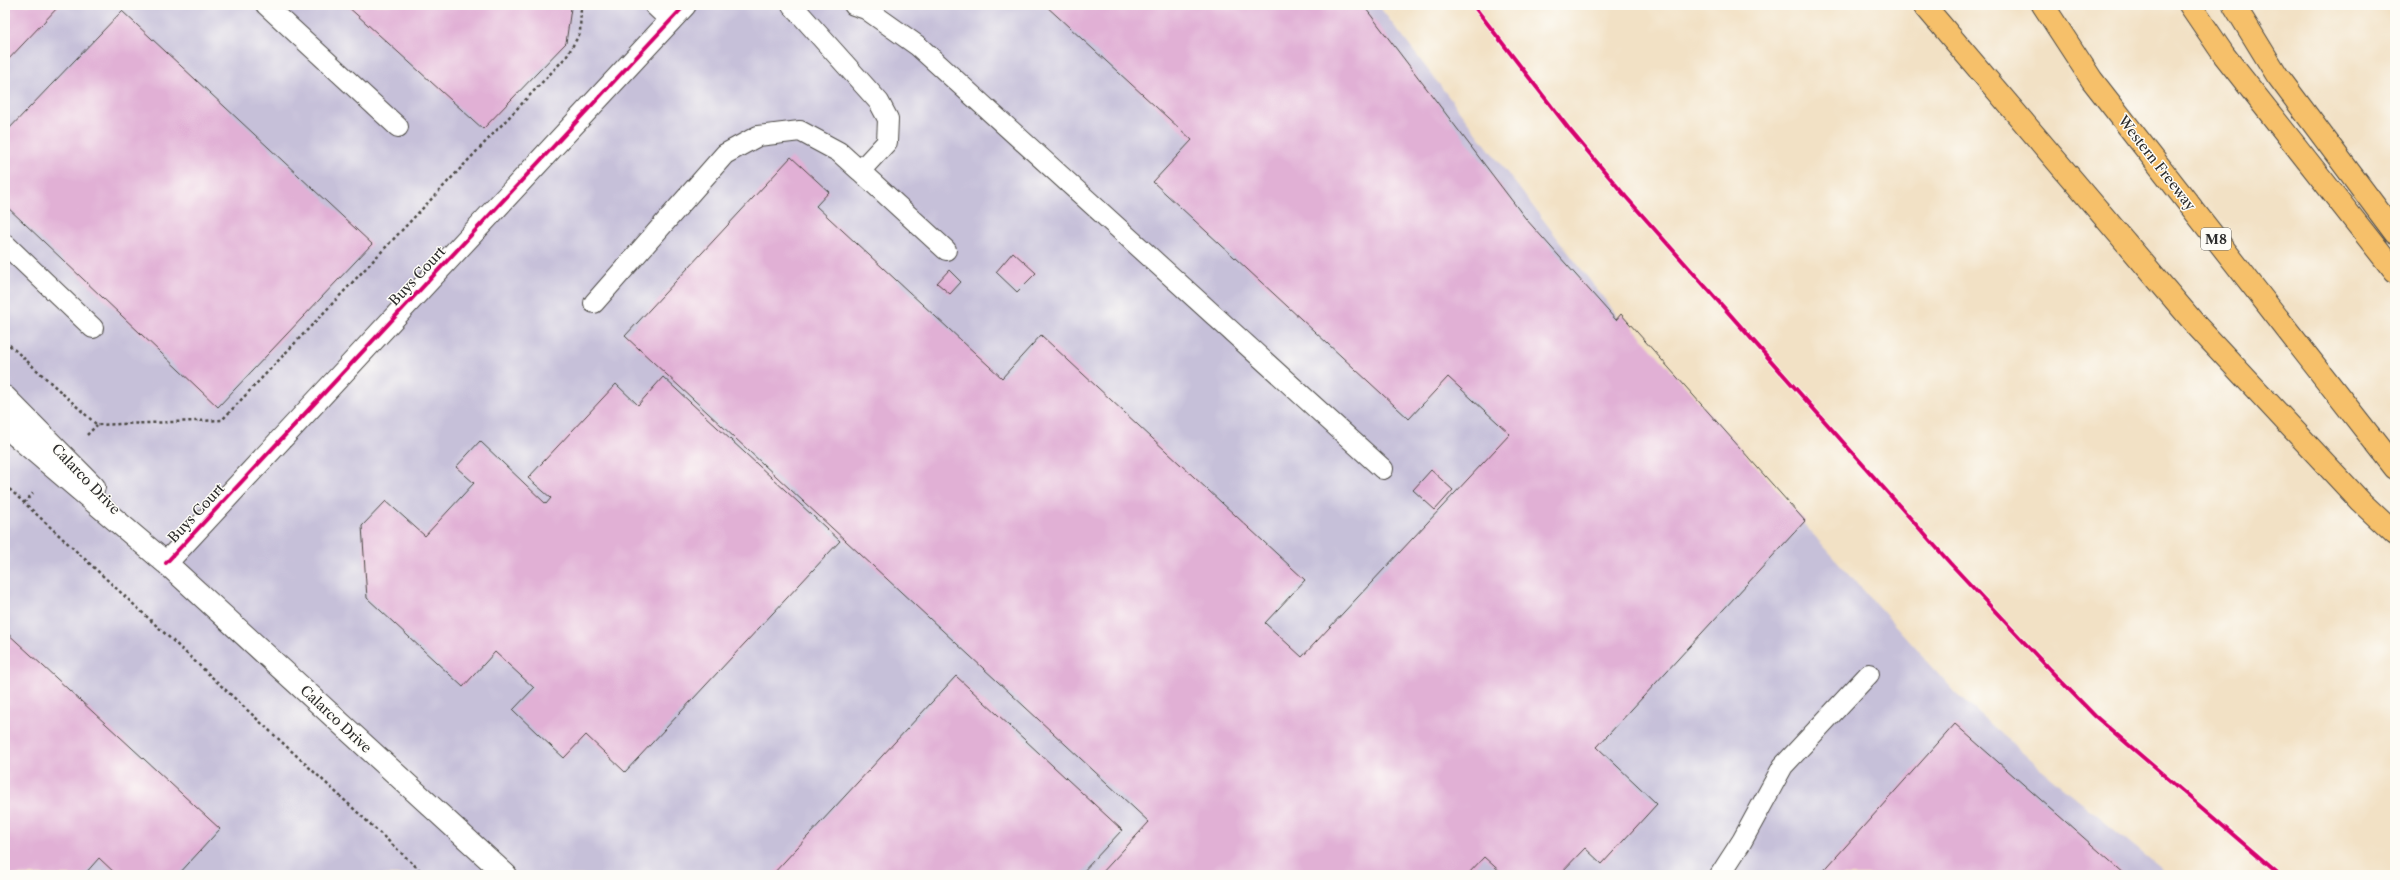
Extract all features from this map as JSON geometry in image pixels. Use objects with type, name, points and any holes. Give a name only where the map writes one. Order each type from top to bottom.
[{"type":"highway","points":[[1924,5],[2196,325],[2361,502],[2395,534]]},
{"type":"highway","name":"Western Freeway","points":[[2043,5],[2092,80],[2395,468]]},
{"type":"highway","points":[[2190,5],[2224,55],[2395,272]]},
{"type":"highway","points":[[2234,5],[2277,75],[2395,233]]},
{"type":"street","name":"Buys Court","points":[[166,562],[686,5]]},
{"type":"street","name":"Calarco Drive","points":[[5,397],[55,446],[166,562]]},
{"type":"street","name":"Calarco Drive","points":[[5,426],[166,562],[506,875]]},
{"type":"lane","points":[[266,5],[398,127]]},
{"type":"lane","points":[[654,5],[671,21]]},
{"type":"lane","points":[[792,5],[879,102],[888,118],[887,142],[860,171]]},
{"type":"lane","points":[[854,5],[866,9],[918,46],[1383,469]]},
{"type":"lane","points":[[594,303],[725,154],[758,136],[800,131],[839,152],[946,250]]},
{"type":"lane","points":[[5,244],[93,328]]},
{"type":"lane","points":[[1720,875],[1742,841],[1783,766],[1869,674]]},
{"type":"path","points":[[5,341],[97,425],[222,420],[567,56],[580,33],[581,5]]},
{"type":"path","points":[[5,485],[425,875]]},
{"type":"shaded area","points":[[5,5],[1378,5],[1622,322],[1956,693],[2043,771],[2169,875],[5,875]]},
{"type":"building","points":[[5,5],[60,5],[5,63]]},
{"type":"building","points":[[346,5],[568,5],[571,8],[566,43],[483,129]]},
{"type":"building","points":[[1045,5],[1363,5],[1526,219],[1616,320],[1621,314],[1805,521],[1597,747],[1657,804],[1602,864],[1585,848],[1559,875],[1504,875],[1484,857],[1467,875],[1100,875],[1149,822],[625,336],[791,157],[829,192],[816,206],[1002,378],[1041,335],[1305,580],[1265,623],[1302,657],[1510,434],[1448,377],[1409,419],[1153,182],[1192,140]]},
{"type":"building","points":[[122,11],[372,244],[218,407],[5,205],[5,133]]},
{"type":"building","points":[[1013,252],[1036,273],[1017,292],[996,272]]},
{"type":"building","points":[[949,270],[961,282],[950,294],[937,283]]},
{"type":"building","points":[[663,377],[840,541],[625,772],[586,735],[564,758],[539,735],[513,710],[534,688],[495,652],[463,687],[367,598],[362,526],[386,501],[425,536],[474,483],[456,467],[480,441],[546,504],[551,498],[528,478],[616,384],[638,405]]},
{"type":"building","points":[[1431,470],[1453,490],[1435,510],[1413,490]]},
{"type":"building","points":[[5,631],[220,829],[178,875],[117,875],[99,858],[84,875],[5,875]]},
{"type":"building","points":[[956,676],[1122,830],[1080,875],[772,875]]},
{"type":"building","points":[[1955,724],[2126,875],[1820,875]]},
{"type":"cycle path","points":[[166,563],[685,5]]},
{"type":"cycle path","points":[[1473,5],[1569,129],[1626,197],[1950,563],[2095,716],[2280,875]]}]
